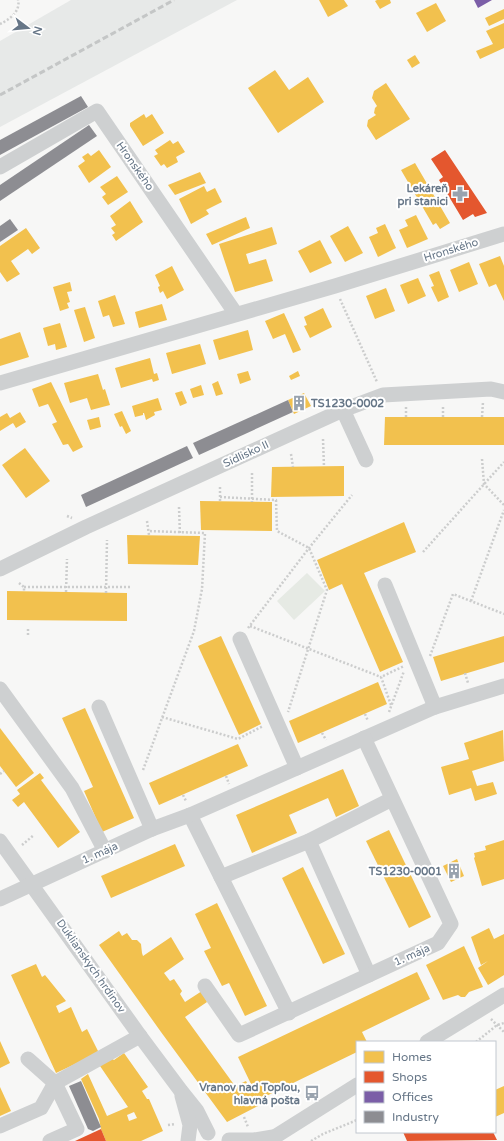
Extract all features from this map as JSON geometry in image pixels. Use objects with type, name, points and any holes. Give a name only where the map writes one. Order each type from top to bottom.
[{"type":"street","name":"Hronského","points":[[0,167],[97,111],[236,314]]},
{"type":"street","name":"Hronského","points":[[0,383],[335,286],[504,234]]},
{"type":"street","name":"Sídlisko II","points":[[0,569],[86,527],[343,410],[383,395],[491,389],[504,392]]},
{"type":"street","points":[[343,410],[366,460]]},
{"type":"street","points":[[385,585],[435,707]]},
{"type":"street","points":[[240,640],[297,768]]},
{"type":"street","name":"1. mája","points":[[0,899],[152,829],[189,809],[297,768],[435,707],[504,686]]},
{"type":"street","points":[[0,689],[72,788],[105,851]]},
{"type":"street","points":[[99,707],[152,829]]},
{"type":"street","name":"1. mája","points":[[206,986],[239,1035],[438,943],[450,924],[364,738]]},
{"type":"street","points":[[221,877],[309,841],[392,799]]},
{"type":"street","points":[[189,809],[289,1013]]},
{"type":"street","name":"Duklianskych hrdinov","points":[[0,841],[140,1036],[197,1110],[208,1133]]},
{"type":"street","points":[[309,841],[369,975]]},
{"type":"street","points":[[429,1041],[504,995]]},
{"type":"street","points":[[0,1126],[41,1108],[55,1084],[140,1036]]},
{"type":"street","points":[[28,1059],[55,1084],[77,1128],[50,1141]]},
{"type":"street","points":[[192,1141],[208,1133],[223,1136],[229,1141],[271,1139],[356,1086]]},
{"type":"street","points":[[181,1091],[190,1125],[188,1141]]},
{"type":"path","points":[[0,24],[5,22],[16,12],[19,3],[18,0]]},
{"type":"path","points":[[335,286],[383,395]]},
{"type":"path","points":[[443,417],[444,400]]},
{"type":"path","points":[[482,417],[483,400]]},
{"type":"path","points":[[323,439],[324,467]]},
{"type":"path","points":[[291,454],[293,467]]},
{"type":"path","points":[[482,459],[484,484],[504,505]]},
{"type":"path","points":[[423,552],[504,462]]},
{"type":"path","points":[[252,472],[252,500]]},
{"type":"path","points":[[220,487],[220,502]]},
{"type":"path","points":[[240,640],[309,548],[352,494]]},
{"type":"path","points":[[162,717],[238,739],[277,723],[284,724],[327,590],[309,548],[276,531],[276,500],[252,500],[220,497]]},
{"type":"path","points":[[179,507],[180,534]]},
{"type":"path","points":[[471,601],[504,510]]},
{"type":"path","points":[[147,521],[149,535]]},
{"type":"path","points":[[133,785],[138,781],[194,631],[202,589],[205,533],[180,534],[148,531]]},
{"type":"path","points":[[106,593],[107,540]]},
{"type":"path","points":[[66,592],[67,559]]},
{"type":"path","points":[[19,583],[24,587],[130,587]]},
{"type":"path","points":[[24,587],[24,592]]},
{"type":"path","points":[[420,669],[426,666],[453,594],[504,614]]},
{"type":"path","points":[[250,626],[381,677],[406,665],[387,718]]},
{"type":"path","points":[[28,629],[28,636]]},
{"type":"path","points":[[381,677],[392,706]]},
{"type":"path","points":[[322,733],[327,742]]},
{"type":"path","points":[[0,774],[4,771]]},
{"type":"path","points":[[226,776],[229,784]]},
{"type":"path","points":[[183,795],[189,809]]},
{"type":"path","points":[[22,845],[34,835]]},
{"type":"path","points":[[489,1017],[504,1032]]},
{"type":"path","points":[[477,1041],[497,1025],[504,1023]]},
{"type":"path","points":[[311,1141],[323,1134],[356,1120]]},
{"type":"shaded area","points":[[71,0],[237,0],[0,127],[0,41]]},
{"type":"shaded area","points":[[307,573],[325,591],[294,620],[277,601]]},
{"type":"building: Homes","points":[[319,0],[344,0],[348,6],[328,17]]},
{"type":"building: Homes","points":[[390,0],[391,3],[380,9],[375,1]]},
{"type":"building: Homes","points":[[436,3],[446,21],[427,32],[416,13]]},
{"type":"building: Homes","points":[[504,9],[504,19],[489,26],[485,18]]},
{"type":"building: Homes","points":[[504,23],[504,48],[480,59],[476,51],[493,44],[486,31]]},
{"type":"building: Homes","points":[[415,55],[420,63],[412,68],[407,60]]},
{"type":"building: Homes","points":[[275,70],[289,90],[308,77],[324,102],[278,133],[248,88]]},
{"type":"building: Homes","points":[[386,83],[410,119],[376,140],[367,126],[368,120],[376,115],[374,113],[377,106],[372,98],[374,91]]},
{"type":"building: Homes","points":[[144,114],[146,118],[152,114],[164,133],[143,146],[130,126],[130,123]]},
{"type":"building: Homes","points":[[170,140],[173,144],[178,141],[185,152],[176,157],[178,162],[167,168],[164,164],[161,166],[154,156],[158,154],[155,150]]},
{"type":"building: Homes","points":[[99,150],[111,167],[89,183],[78,166],[85,161],[82,157],[88,153],[91,156]]},
{"type":"building: Homes","points":[[415,163],[450,223],[440,229],[436,223],[433,225],[401,170]]},
{"type":"building: Homes","points":[[200,172],[206,183],[175,195],[168,185]]},
{"type":"building: Homes","points":[[117,176],[128,192],[108,205],[102,197],[106,194],[100,187]]},
{"type":"building: Homes","points":[[204,186],[207,192],[215,188],[222,202],[206,210],[209,214],[191,224],[179,199]]},
{"type":"building: Homes","points":[[130,201],[143,222],[116,241],[112,235],[115,233],[111,228],[116,225],[110,216]]},
{"type":"building: Homes","points":[[416,215],[428,239],[407,248],[399,230],[408,226],[405,220]]},
{"type":"building: Homes","points":[[246,217],[250,228],[212,245],[206,234]]},
{"type":"building: Homes","points":[[385,224],[396,248],[378,257],[369,237],[378,233],[376,228]]},
{"type":"building: Homes","points":[[348,226],[363,253],[345,262],[330,236]]},
{"type":"building: Homes","points":[[272,227],[277,244],[246,254],[249,264],[266,259],[273,281],[235,292],[219,244]]},
{"type":"building: Homes","points":[[26,228],[40,248],[32,254],[28,249],[11,261],[20,274],[7,282],[0,272],[0,246]]},
{"type":"building: Homes","points":[[320,240],[332,263],[310,273],[298,251]]},
{"type":"building: Homes","points":[[500,256],[504,266],[504,301],[496,284],[489,287],[479,264]]},
{"type":"building: Homes","points":[[469,262],[478,284],[459,292],[450,270]]},
{"type":"building: Homes","points":[[172,266],[184,290],[167,299],[163,291],[160,293],[158,287],[160,286],[155,275]]},
{"type":"building: Homes","points":[[439,271],[449,297],[438,302],[431,287],[434,286],[429,275]]},
{"type":"building: Homes","points":[[418,278],[426,296],[408,304],[400,285]]},
{"type":"building: Homes","points":[[70,282],[72,291],[67,292],[70,302],[67,303],[69,308],[60,311],[53,287]]},
{"type":"building: Homes","points":[[386,288],[395,311],[375,319],[366,296]]},
{"type":"building: Homes","points":[[115,295],[125,324],[113,327],[109,315],[103,317],[98,301]]},
{"type":"building: Homes","points":[[162,304],[167,320],[139,328],[135,312]]},
{"type":"building: Homes","points":[[85,307],[95,338],[84,342],[74,310]]},
{"type":"building: Homes","points":[[323,308],[332,327],[310,338],[304,326],[307,325],[304,317]]},
{"type":"building: Homes","points":[[284,313],[301,350],[293,353],[285,334],[273,339],[265,321]]},
{"type":"building: Homes","points":[[60,323],[67,347],[56,350],[55,344],[48,346],[43,328]]},
{"type":"building: Homes","points":[[248,330],[253,350],[219,360],[213,340]]},
{"type":"building: Homes","points":[[20,332],[29,357],[0,366],[0,339]]},
{"type":"building: Homes","points":[[200,344],[206,364],[172,374],[166,353]]},
{"type":"building: Homes","points":[[150,358],[154,374],[157,373],[159,380],[153,382],[152,379],[121,388],[115,368]]},
{"type":"building: Homes","points":[[248,371],[251,380],[240,384],[237,374]]},
{"type":"building: Homes","points":[[298,371],[300,376],[291,380],[289,376]]},
{"type":"building: Homes","points":[[98,374],[110,405],[91,410],[87,398],[70,403],[64,383]]},
{"type":"building: Homes","points":[[218,381],[223,394],[216,396],[212,384]]},
{"type":"building: Homes","points":[[51,382],[83,447],[73,452],[68,444],[63,445],[52,424],[57,422],[48,404],[39,407],[32,389]]},
{"type":"building: Homes","points":[[201,385],[204,395],[193,398],[190,389]]},
{"type":"building: Homes","points":[[182,391],[187,403],[180,406],[175,393]]},
{"type":"building: Homes","name":"TS1230-0002","points":[[304,393],[311,406],[294,414],[288,400]]},
{"type":"building: Homes","points":[[158,398],[162,410],[154,412],[155,415],[146,420],[144,413],[143,415],[135,417],[132,406]]},
{"type":"building: Homes","points":[[122,411],[131,431],[126,434],[122,426],[120,427],[114,414]]},
{"type":"building: Homes","points":[[20,412],[26,422],[16,428],[13,423],[0,431],[0,417],[7,413],[10,418]]},
{"type":"building: Homes","points":[[99,417],[101,427],[90,430],[87,420]]},
{"type":"building: Homes","points":[[385,417],[504,417],[504,445],[384,445]]},
{"type":"building: Homes","points":[[25,448],[50,481],[26,498],[2,465]]},
{"type":"building: Homes","points":[[344,466],[344,496],[271,497],[272,467]]},
{"type":"building: Homes","points":[[200,501],[272,502],[272,531],[201,530]]},
{"type":"building: Homes","points":[[404,522],[416,552],[364,573],[403,662],[380,672],[342,584],[329,590],[317,560]]},
{"type":"building: Homes","points":[[127,535],[200,536],[198,565],[128,564]]},
{"type":"building: Homes","points":[[7,591],[127,593],[127,621],[7,620]]},
{"type":"building: Homes","points":[[221,636],[261,724],[239,735],[198,646]]},
{"type":"building: Homes","points":[[504,636],[504,662],[441,681],[433,657]]},
{"type":"building: Homes","points":[[378,682],[387,704],[298,743],[289,721]]},
{"type":"building: Homes","points":[[85,708],[134,818],[102,832],[84,791],[93,787],[62,718]]},
{"type":"building: Homes","points":[[0,728],[34,773],[16,787],[0,766]]},
{"type":"building: Homes","points":[[503,730],[504,761],[472,771],[477,786],[493,782],[497,794],[475,801],[471,788],[449,795],[441,767],[469,759],[464,743]]},
{"type":"building: Homes","points":[[238,744],[248,766],[159,805],[149,783]]},
{"type":"building: Homes","points":[[343,769],[359,806],[336,817],[328,798],[289,815],[297,833],[252,853],[236,815]]},
{"type":"building: Homes","points":[[40,773],[44,778],[41,780],[80,832],[58,848],[24,802],[18,807],[12,800],[20,794],[17,790]]},
{"type":"building: Homes","points":[[389,830],[431,917],[409,928],[366,841]]},
{"type":"building: Homes","points":[[504,840],[504,879],[482,886],[474,853],[486,850],[485,846]]},
{"type":"building: Homes","points":[[175,844],[185,866],[111,898],[101,876]]},
{"type":"building: Homes","name":"TS1230-0001","points":[[457,859],[464,876],[451,882],[443,866]]},
{"type":"building: Homes","points":[[303,867],[345,954],[323,964],[282,878]]},
{"type":"building: Homes","points":[[217,903],[267,1006],[245,1016],[229,983],[222,986],[204,951],[211,948],[195,914]]},
{"type":"building: Homes","points":[[489,928],[494,939],[504,934],[504,975],[488,985],[478,968],[488,961],[481,965],[471,937]]},
{"type":"building: Homes","points":[[119,931],[122,936],[127,933],[132,940],[137,940],[141,944],[143,956],[171,937],[184,959],[164,973],[170,981],[174,979],[182,991],[180,994],[185,1002],[202,991],[207,1002],[185,1017],[235,1086],[246,1081],[248,1085],[251,1084],[238,1057],[417,972],[430,999],[362,1032],[366,1041],[356,1041],[356,1052],[256,1101],[258,1106],[227,1122],[99,945]]},
{"type":"building: Homes","points":[[464,946],[483,987],[469,992],[465,997],[458,995],[443,1000],[426,965]]},
{"type":"building: Homes","points":[[36,964],[42,977],[45,975],[66,1001],[56,1006],[59,1013],[71,1007],[82,1032],[87,1029],[99,1053],[56,1073],[11,975]]},
{"type":"building: Homes","points":[[0,1041],[10,1063],[0,1068]]},
{"type":"building: Homes","points":[[124,1053],[148,1087],[142,1091],[147,1099],[149,1099],[163,1131],[141,1141],[106,1141],[99,1119],[81,1079],[88,1074],[107,1116],[128,1107],[100,1066],[111,1058],[114,1060]],"holes":[[[134,1112],[137,1118],[129,1121],[127,1115]]]},
{"type":"building: Homes","points":[[504,1086],[504,1113],[496,1117],[496,1090]]},
{"type":"building: Homes","points":[[0,1087],[11,1111],[0,1116]]},
{"type":"building: Shops","points":[[445,150],[487,213],[475,217],[473,214],[463,220],[439,180],[443,177],[431,159]]},
{"type":"building: Shops","points":[[101,1129],[106,1141],[75,1141]]},
{"type":"building: Shops","points":[[403,1133],[494,1133],[497,1140],[407,1141]]},
{"type":"building: Offices","points":[[474,0],[492,0],[478,8]]},
{"type":"building: Industry","points":[[81,96],[88,107],[0,155],[0,140]]},
{"type":"building: Industry","points":[[89,125],[97,136],[0,201],[0,185]]},
{"type":"building: Industry","points":[[10,219],[18,230],[0,242],[0,226]]},
{"type":"building: Industry","points":[[288,400],[293,412],[199,455],[193,443]]},
{"type":"building: Industry","points":[[187,446],[193,458],[86,507],[81,495]]},
{"type":"building: Industry","points":[[81,1081],[101,1127],[93,1131],[88,1129],[69,1086]]},
{"type":"railway","points":[[0,95],[174,0]]},
{"type":"place","name":"Lekáreň pri stanici","points":[[460,194]]},
{"type":"place","name":"TS1230-0002","points":[[299,403]]},
{"type":"place","name":"TS1230-0001","points":[[454,871]]},
{"type":"place","name":"Vranov nad Topľou, hlavná pošta","points":[[312,1093]]}]
